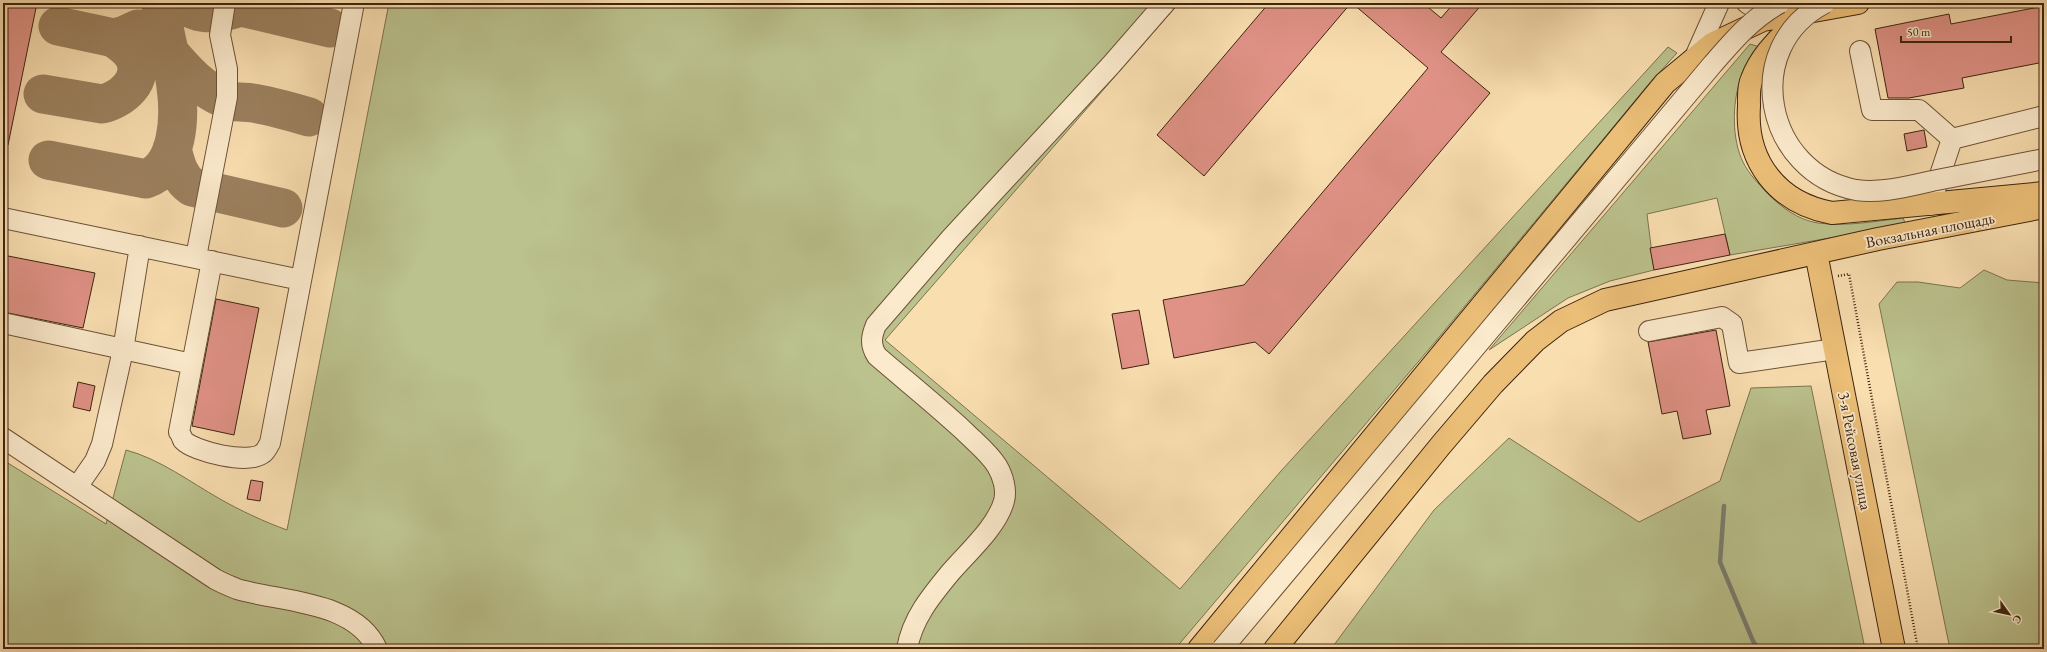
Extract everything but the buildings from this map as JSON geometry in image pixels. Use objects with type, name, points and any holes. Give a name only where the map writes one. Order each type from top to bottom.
[{"type":"main road","points":[[1199,649],[1665,83],[1712,44],[1763,20],[1780,10],[1858,3]]},
{"type":"main road","points":[[1819,6],[1784,34],[1766,54],[1751,80],[1748,110],[1750,135],[1765,173],[1774,184],[1793,200],[1806,206],[1832,213],[1930,205],[2044,193]]},
{"type":"main road","name":"Вокзальная площадь","points":[[1275,649],[1441,445],[1493,384],[1535,341],[1548,330],[1577,312],[1605,300],[1816,253],[2044,207]]},
{"type":"main road","name":"3-я Рейсовая улица","points":[[1816,253],[1894,649]]},
{"type":"street","points":[[226,3],[220,35],[227,69],[227,97],[204,259],[192,364],[180,432],[183,440],[200,450],[238,458],[250,458],[262,454],[270,443],[354,3]]},
{"type":"street","points":[[907,649],[913,628],[921,611],[992,524],[1001,509],[1006,490],[998,468],[989,455],[951,419],[876,356],[872,348],[871,340],[876,325],[951,238],[1111,65],[1165,3]]},
{"type":"street","points":[[1695,57],[1719,3]]},
{"type":"street","points":[[1747,3],[1758,10],[1780,10]]},
{"type":"street","points":[[1819,6],[1807,14],[1789,34],[1780,50],[1773,78],[1773,104],[1780,127],[1798,158],[1814,172],[1845,187],[1872,191],[1894,189],[2044,159]]},
{"type":"street","points":[[1222,649],[1712,65],[1747,26],[1764,12],[1780,10]]},
{"type":"street","points":[[1860,52],[1872,110],[1918,110],[1952,139]]},
{"type":"street","points":[[1952,139],[2044,116]]},
{"type":"street","points":[[1930,205],[1952,139]]},
{"type":"street","points":[[3,218],[301,280]]},
{"type":"street","points":[[77,487],[95,461],[102,444],[123,350],[140,246]]},
{"type":"street","points":[[1649,331],[1722,317],[1732,324],[1739,364],[1835,349]]},
{"type":"street","points":[[3,324],[192,364]]},
{"type":"street","points":[[3,438],[214,580],[238,589],[305,602],[330,610],[361,629],[377,649]]},
{"type":"path","points":[[1821,280],[1849,274],[1918,649]]},
{"type":"green space","points":[[389,3],[1179,3],[885,340],[1180,589],[1281,471],[1668,47],[1677,53],[1648,85],[1435,342],[1175,649],[3,649],[3,460],[106,524],[126,450],[151,459],[236,508],[287,530]]},
{"type":"green space","points":[[1750,44],[1760,47],[1740,81],[1737,90],[1734,122],[1739,153],[1745,166],[1757,182],[1784,208],[1804,219],[1818,223],[1850,224],[1903,218],[1906,225],[1730,255],[1717,198],[1647,214],[1654,270],[1610,281],[1568,298],[1489,350]]},
{"type":"green space","points":[[1984,270],[2007,280],[2044,283],[2044,649],[1950,649],[1879,304],[1897,282],[1918,282],[1960,288]]},
{"type":"green space","points":[[1811,386],[1865,649],[1331,649],[1434,510],[1509,438],[1639,522],[1720,481],[1751,388]]},
{"type":"waterway","points":[[1724,506],[1720,562],[1753,641],[1758,649]]},
{"type":"taxiway","points":[[48,160],[146,179],[157,173],[165,164],[175,139],[178,112],[175,77],[163,24],[161,3]]},
{"type":"taxiway","points":[[182,3],[196,11],[210,13],[218,13],[241,7]]},
{"type":"taxiway","points":[[237,3],[241,7],[330,28]]},
{"type":"taxiway","points":[[58,26],[114,38],[138,29]]},
{"type":"taxiway","points":[[43,94],[102,104],[109,102],[124,93],[130,88],[134,81],[137,73],[137,65],[130,51],[114,38]]},
{"type":"taxiway","points":[[169,52],[187,73],[216,95],[229,101],[254,103],[309,117]]},
{"type":"taxiway","points":[[172,149],[181,175],[192,187],[283,208]]}]
